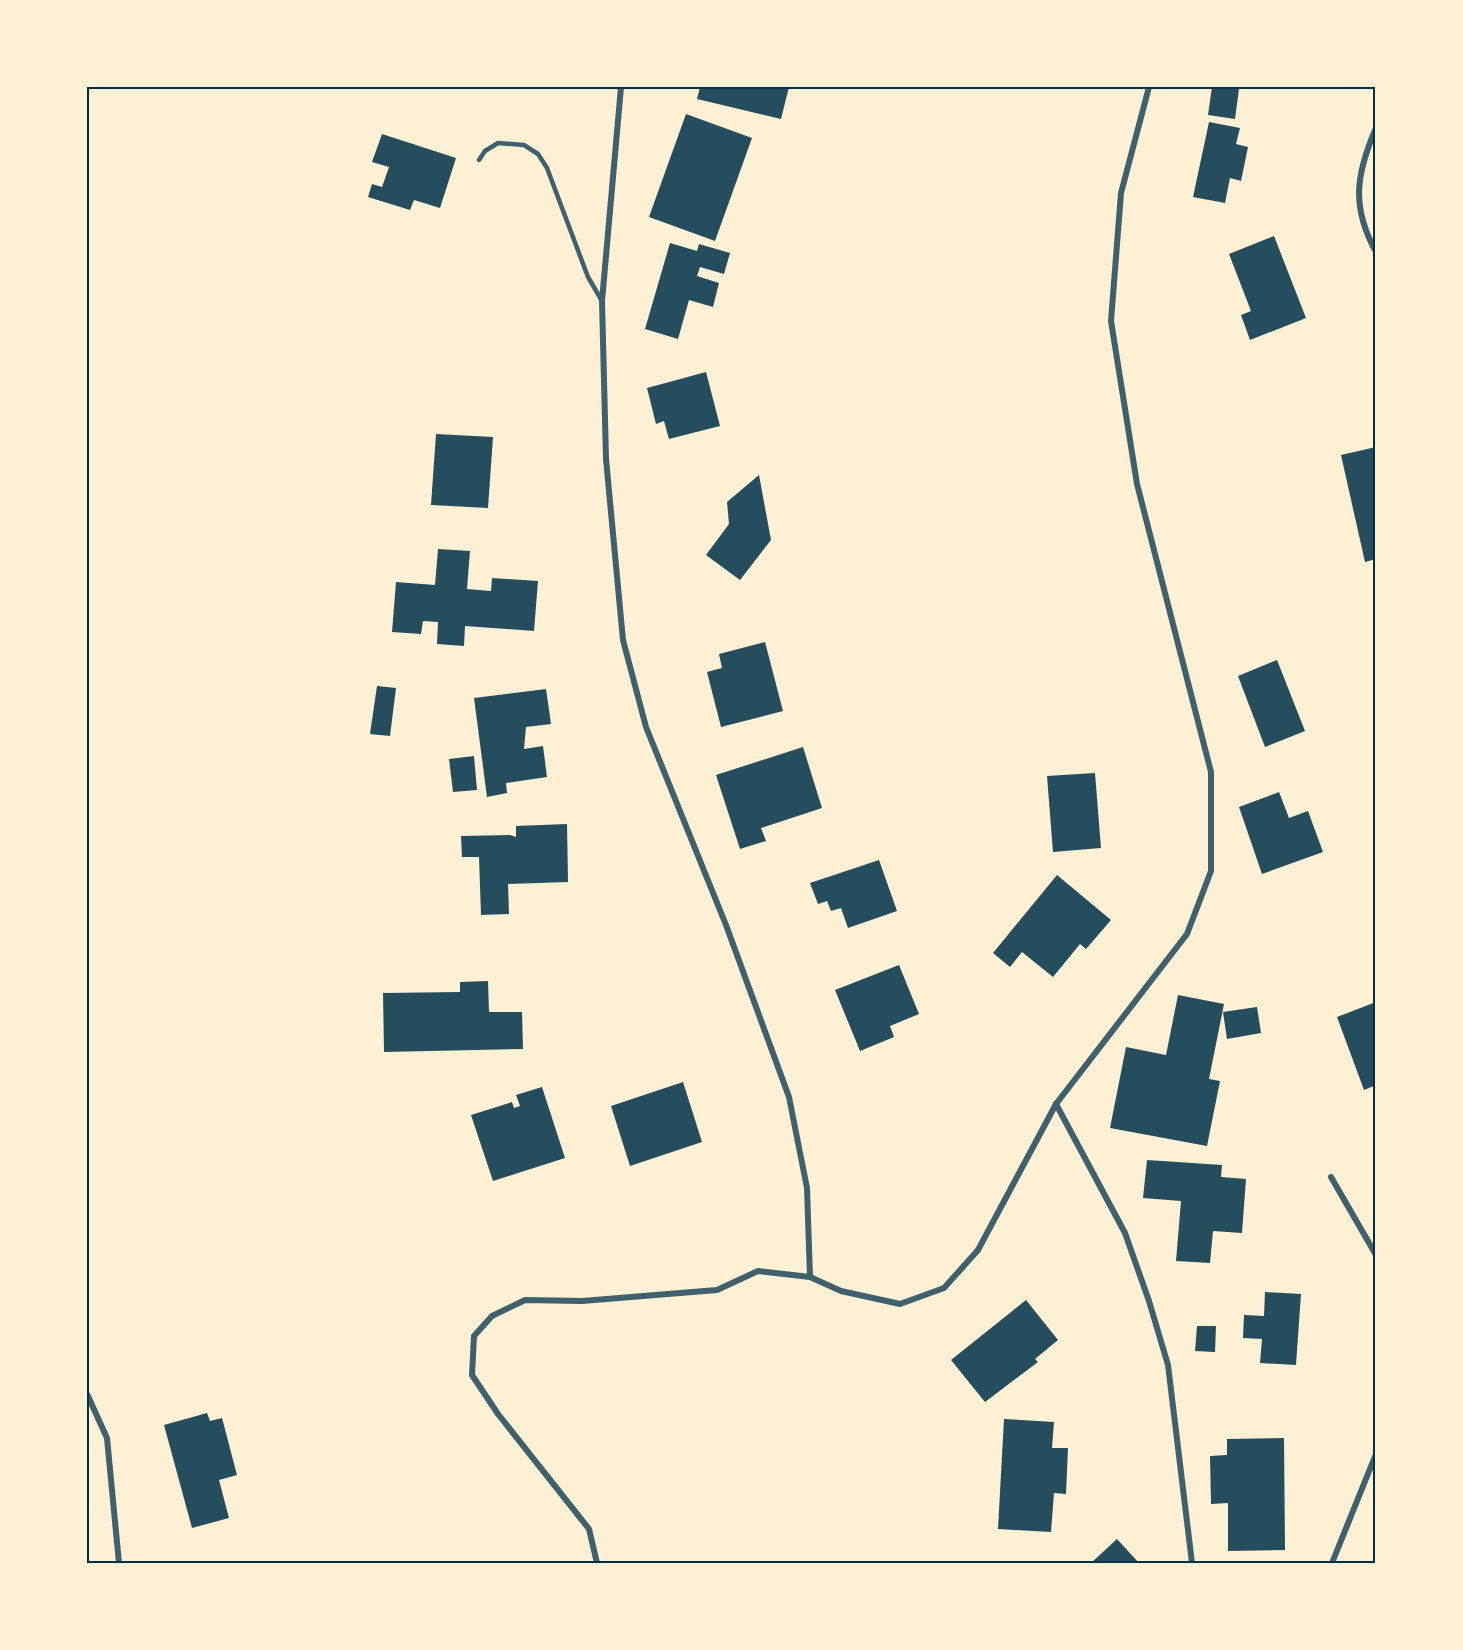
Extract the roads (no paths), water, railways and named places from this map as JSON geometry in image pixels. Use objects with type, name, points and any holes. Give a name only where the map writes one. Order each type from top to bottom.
[{"type":"street","points":[[621,87],[602,301],[606,459],[623,640],[646,728],[726,925],[789,1097],[807,1188],[810,1277]]},
{"type":"street","points":[[597,1563],[589,1529],[498,1414],[472,1375],[474,1336],[492,1316],[525,1300],[582,1301],[717,1290],[758,1271],[810,1277],[841,1291],[900,1304],[944,1288],[978,1250],[1056,1104],[1187,934],[1211,871],[1210,772],[1137,484],[1111,321],[1121,193],[1149,87]]},
{"type":"street","points":[[1376,128],[1359,172],[1359,203],[1367,236],[1376,252]]},
{"type":"street","points":[[1056,1104],[1125,1233],[1168,1365],[1192,1563]]},
{"type":"street","points":[[1331,1177],[1376,1256]]},
{"type":"street","points":[[87,1394],[107,1438],[119,1563]]},
{"type":"street","points":[[1332,1563],[1376,1454]]},
{"type":"lane","points":[[478,160],[485,151],[498,143],[524,145],[538,153],[547,168],[588,277],[602,301]]}]
